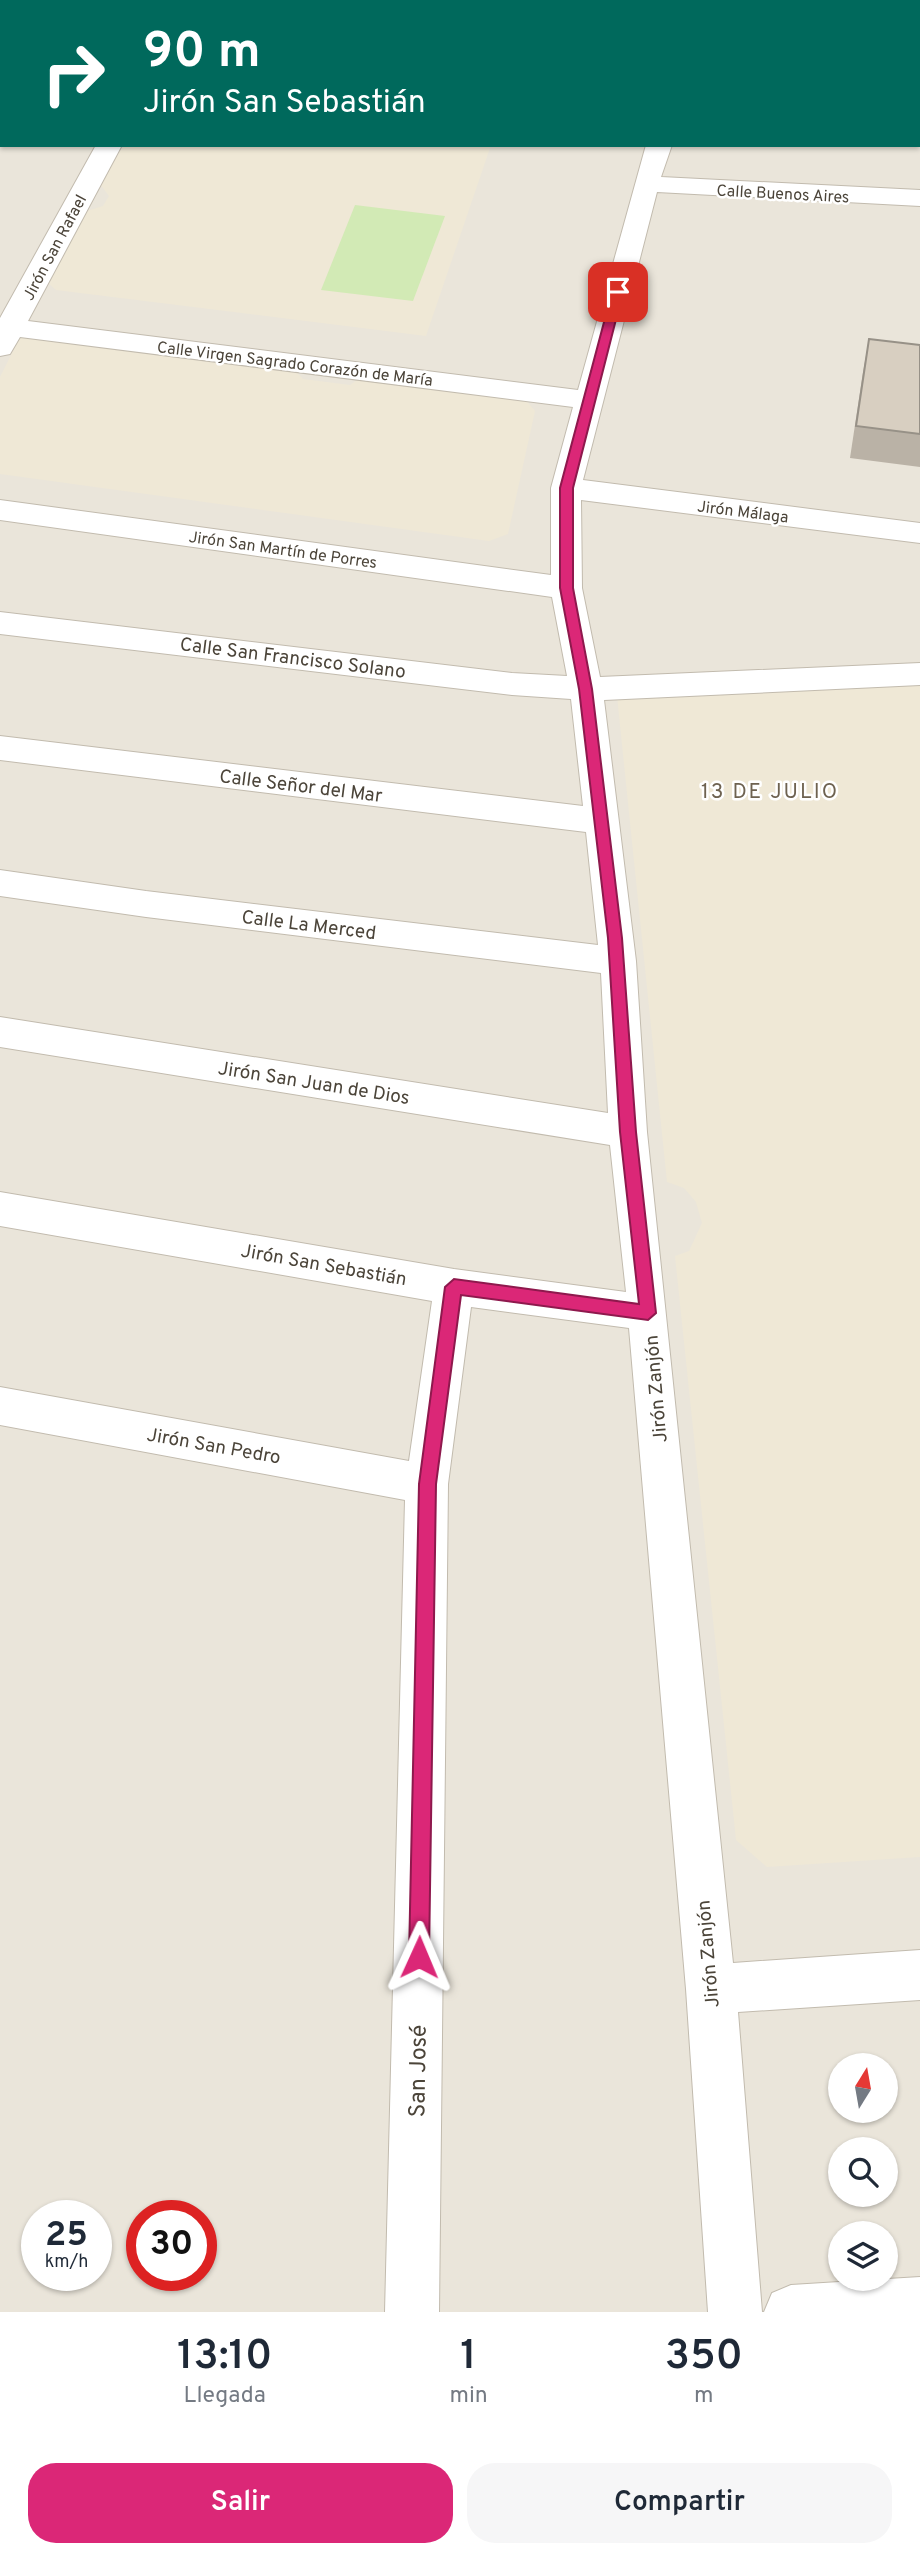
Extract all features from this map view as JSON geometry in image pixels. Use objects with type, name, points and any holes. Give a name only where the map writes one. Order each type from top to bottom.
[{"type":"street","name":"Jirón San Rafael","points":[[4,334],[108,147]]},
{"type":"street","name":"Jirón Zanjón","points":[[658,147],[646,184],[566,488],[566,588],[586,689],[618,961],[628,1132],[648,1313],[710,1989],[735,2312]]},
{"type":"street","name":"Calle Buenos Aires","points":[[646,184],[910,198]]},
{"type":"street","points":[[910,198],[920,224]]},
{"type":"street","name":"Calle Virgen Sagrado Corazón de María","points":[[4,334],[589,400]]},
{"type":"street","name":"Jirón Málaga","points":[[566,488],[920,533]]},
{"type":"street","name":"Jirón San Martín de Porres","points":[[0,510],[566,588]]},
{"type":"street","name":"Calle San Francisco Solano","points":[[0,623],[512,684],[586,689],[920,674]]},
{"type":"street","name":"Calle Señor del Mar","points":[[0,748],[601,821]]},
{"type":"street","name":"Calle La Merced","points":[[0,883],[146,904],[618,961]]},
{"type":"street","name":"Jirón San Juan de Dios","points":[[0,1032],[628,1132]]},
{"type":"street","name":"Jirón San Sebastián","points":[[0,1209],[454,1287],[648,1313]]},
{"type":"street","name":"San José","points":[[412,2312],[427,1484],[454,1287]]},
{"type":"street","name":"Jirón San Pedro","points":[[0,1406],[427,1484]]},
{"type":"street","points":[[710,1989],[920,1975]]},
{"type":"street","points":[[791,2312],[920,2304]]},
{"type":"shaded area","points":[[0,147],[920,147],[920,2312],[0,2312]]},
{"type":"shaded area","points":[[123,147],[490,147],[426,336],[56,290],[48,283],[84,212],[103,206],[109,196],[100,184]]},
{"type":"shaded area","points":[[22,333],[293,368],[303,379],[350,385],[361,377],[525,399],[535,411],[508,534],[489,541],[0,474],[0,377]]},
{"type":"shaded area","points":[[920,682],[920,1857],[767,1867],[736,1840],[675,1256],[689,1251],[702,1223],[696,1202],[684,1188],[667,1182],[617,696]]},
{"type":"green space","points":[[355,205],[445,216],[413,301],[321,290]]},
{"type":"building","points":[[869,339],[920,345],[920,434],[856,426]]},
{"type":"district","name":"13 DE JULIO","points":[[770,791]]},
{"type":"route","points":[[419,1957],[427,1484],[454,1287],[648,1313],[628,1132],[618,961],[586,689],[566,588],[566,488],[618,292]]}]
